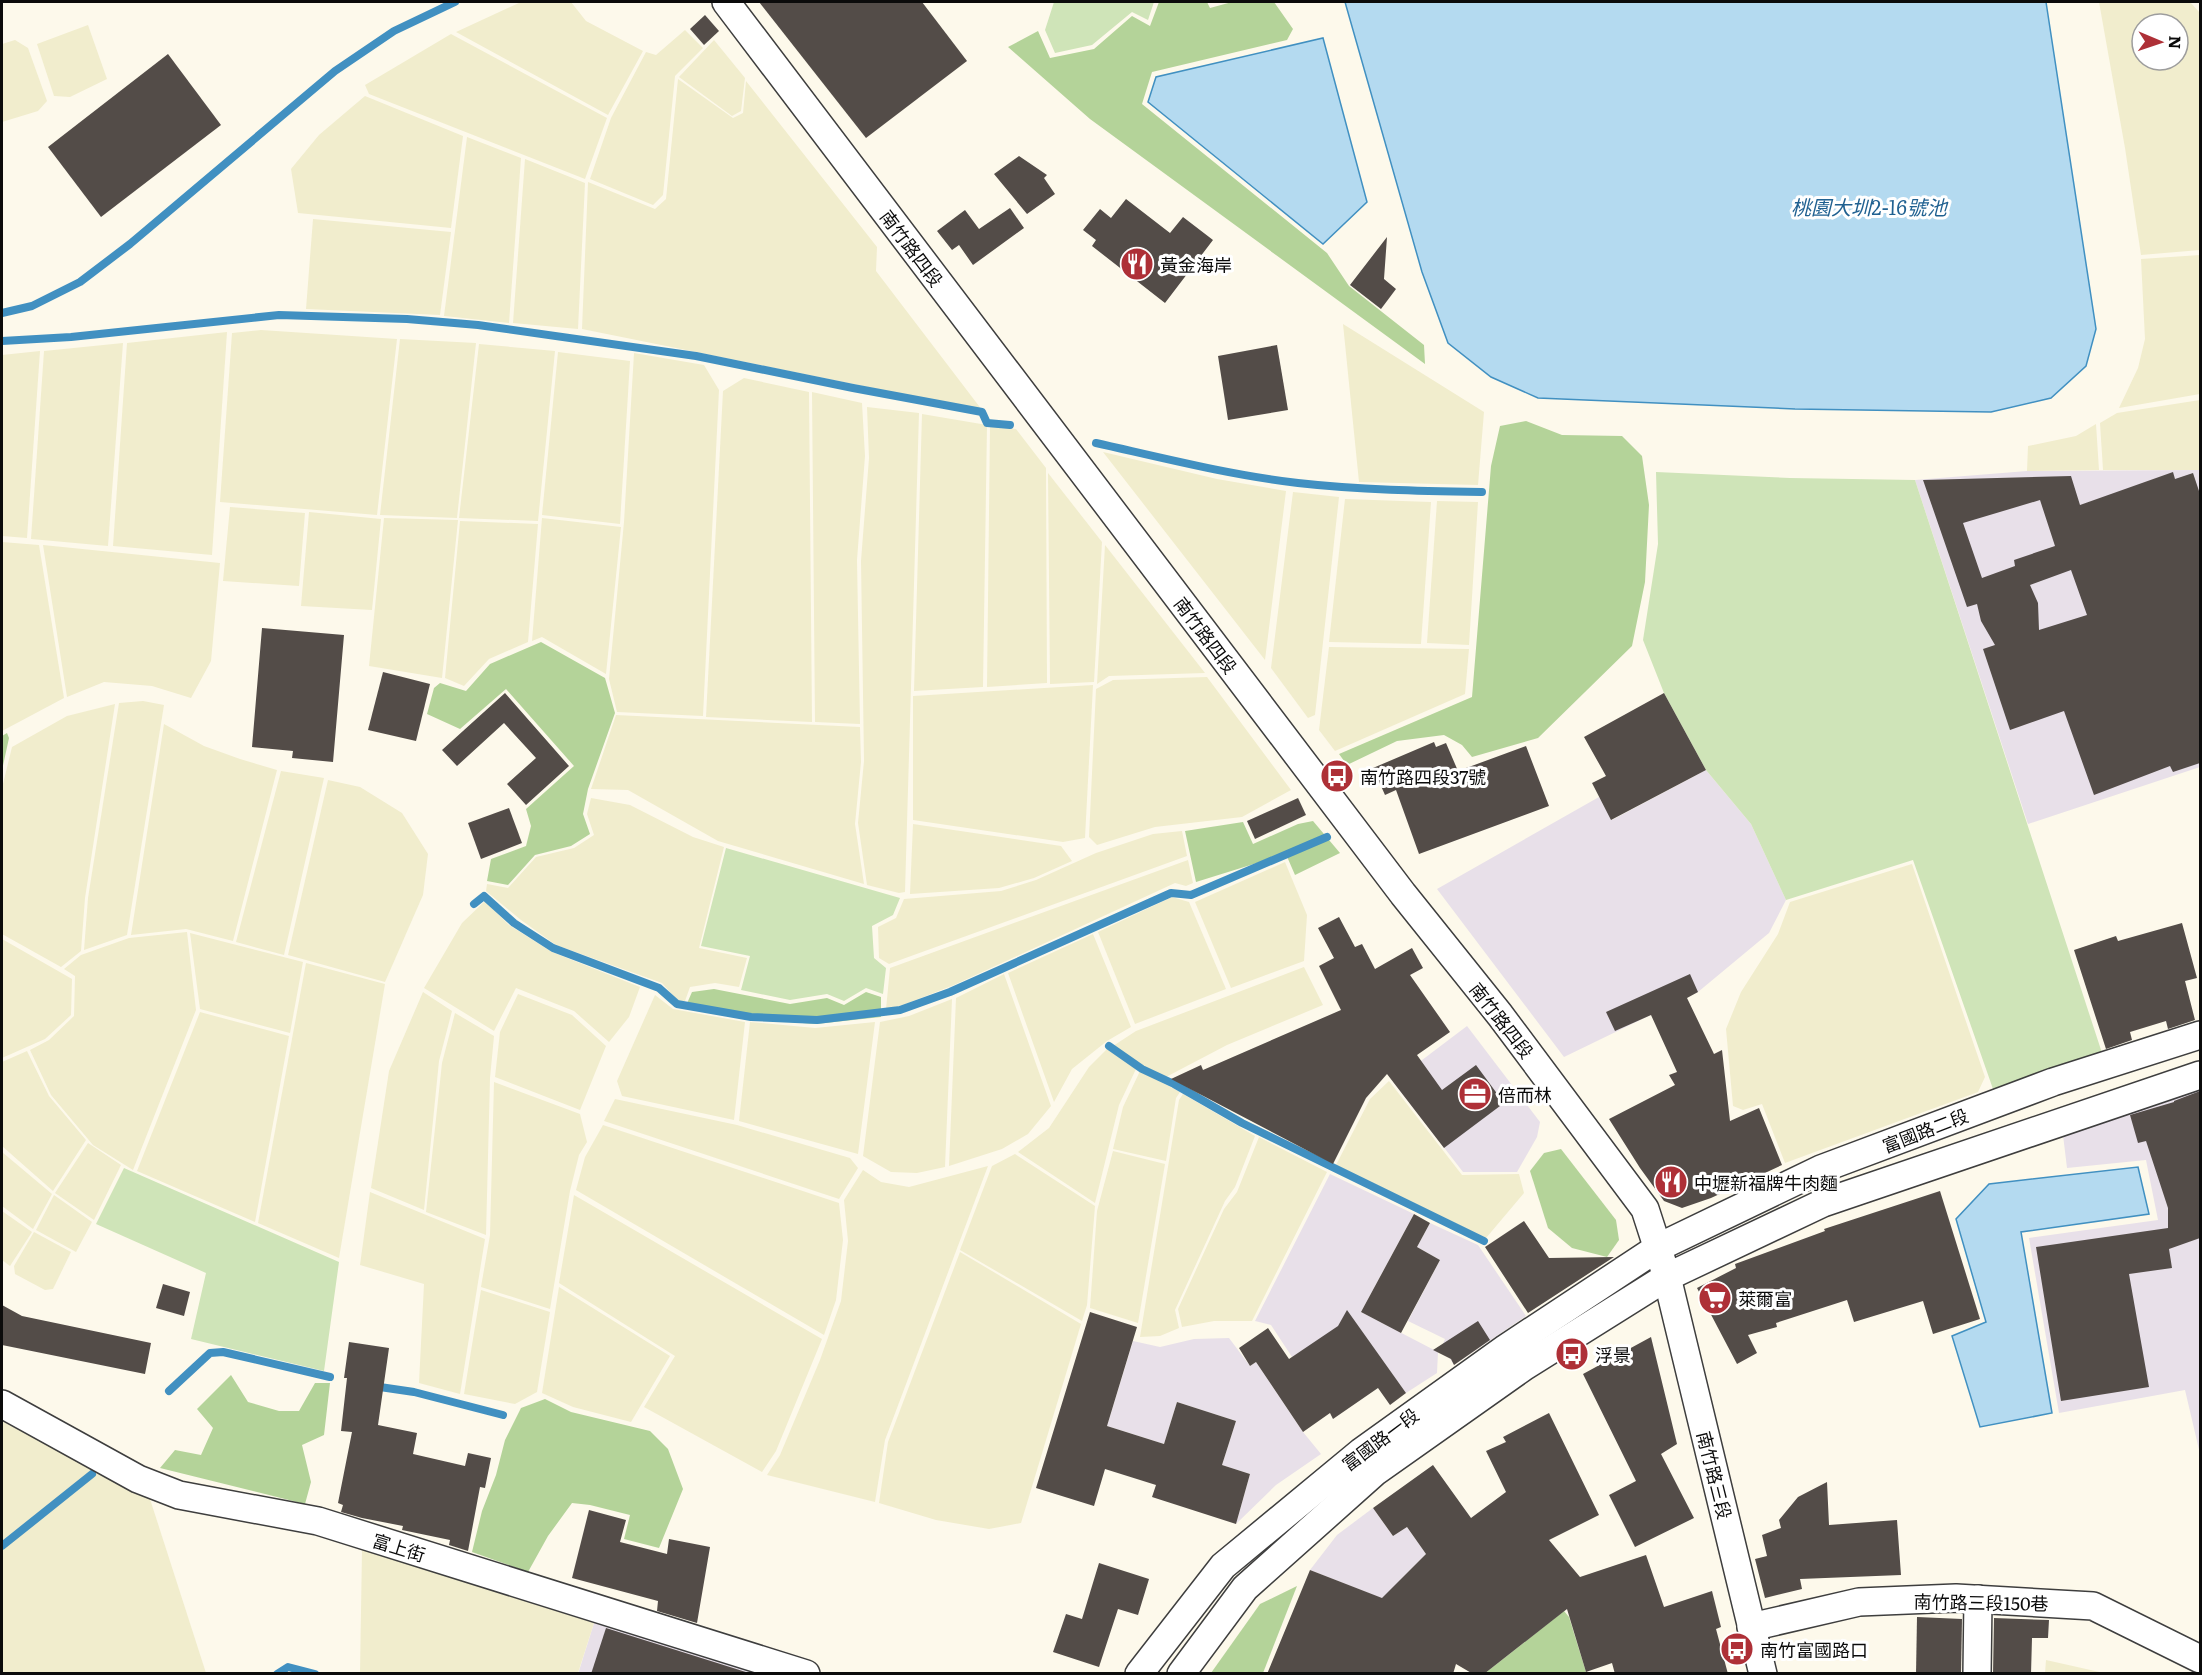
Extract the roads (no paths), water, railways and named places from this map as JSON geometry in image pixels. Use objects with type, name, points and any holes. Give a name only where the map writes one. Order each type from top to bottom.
[{"type":"street","name":"南竹路四段","points":[[726,2],[1403,894],[1500,1015],[1645,1209],[1667,1277]]},
{"type":"street","name":"富國路二段","points":[[1659,1247],[1821,1169],[2053,1082],[2200,1035]]},
{"type":"street","name":"富國路二段","points":[[1667,1277],[1823,1203],[2200,1075]]},
{"type":"street","name":"富國路一段","points":[[1139,1674],[1223,1566],[1361,1452],[1506,1348],[1659,1247]]},
{"type":"street","name":"富國路一段","points":[[1181,1674],[1245,1588],[1375,1472],[1526,1366],[1667,1277]]},
{"type":"street","name":"南竹路三段","points":[[1667,1277],[1762,1674]]},
{"type":"street","name":"富上街","points":[[2,1404],[138,1479],[179,1495],[318,1521],[806,1674]]},
{"type":"street","name":"南竹路三段150巷","points":[[1751,1628],[1859,1602],[1956,1598],[2093,1606],[2200,1659]]},
{"type":"street","points":[[1977,1674],[1978,1599]]},
{"type":"water","name":"桃園大圳2-16號池","points":[[1345,2],[2046,2],[2096,329],[2086,366],[2051,398],[1991,412],[1795,409],[1538,398],[1491,377],[1448,343],[1422,272]]},
{"type":"water","points":[[1323,38],[1367,202],[1323,244],[1148,102],[1156,77]]},
{"type":"water","points":[[2138,1167],[2149,1214],[2021,1232],[2052,1413],[1980,1427],[1952,1336],[1986,1322],[1956,1219],[1989,1184]]},
{"type":"waterway","points":[[2,313],[32,306],[80,282],[130,244],[335,71],[394,31],[455,2]]},
{"type":"waterway","points":[[2,341],[71,337],[279,315],[407,319],[478,325],[696,356],[982,412],[987,423],[1010,425]]},
{"type":"waterway","points":[[1096,443],[1273,480],[1367,489],[1482,492]]},
{"type":"waterway","points":[[474,904],[484,896],[514,923],[553,948],[659,988],[677,1004],[751,1017],[817,1020],[900,1010],[950,992],[1171,893],[1191,895],[1327,837]]},
{"type":"waterway","points":[[1109,1046],[1142,1069],[1174,1084],[1242,1123],[1484,1241]]},
{"type":"waterway","points":[[169,1391],[210,1353],[223,1352],[330,1377]]},
{"type":"waterway","points":[[373,1386],[414,1392],[503,1415]]},
{"type":"waterway","points":[[2,1546],[92,1474]]},
{"type":"waterway","points":[[277,1674],[288,1667],[315,1674]]},
{"type":"place","name":"黃金海岸","points":[[1137,264]]},
{"type":"place","name":"南竹路四段37號","points":[[1337,776]]},
{"type":"place","name":"倍而林","points":[[1475,1094]]},
{"type":"place","name":"中壢新福牌牛肉麵","points":[[1671,1182]]},
{"type":"place","name":"萊爾富","points":[[1715,1298]]},
{"type":"place","name":"浮景","points":[[1572,1354]]},
{"type":"place","name":"南竹富國路口","points":[[1737,1649]]}]
